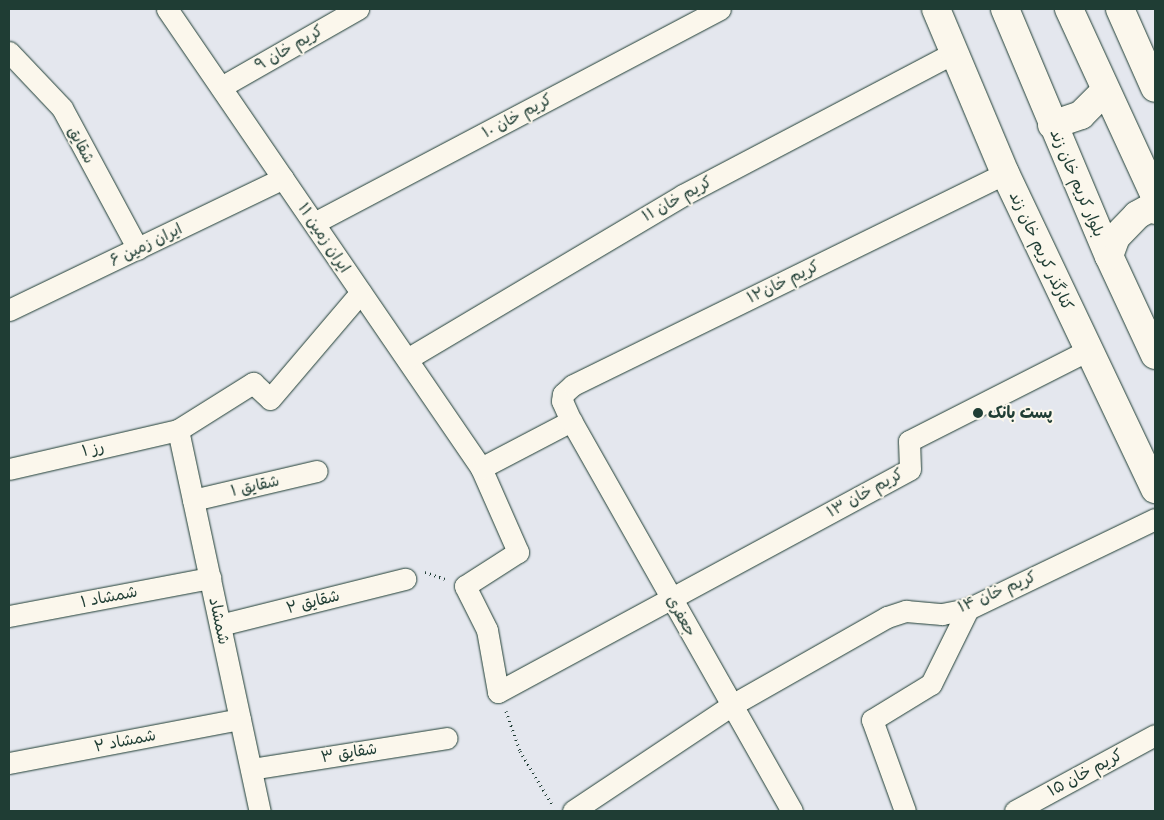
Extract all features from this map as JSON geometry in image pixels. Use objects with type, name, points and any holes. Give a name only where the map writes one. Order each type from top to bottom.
[{"type":"main road","name":"کنارگذر کریم خان زند","points":[[936,9],[1004,173],[1155,490]]},
{"type":"main road","name":"بلوار کریم خان زند","points":[[1005,9],[1109,256],[1155,355]]},
{"type":"main road","points":[[1070,9],[1105,90],[1155,196]]},
{"type":"main road","points":[[1120,9],[1155,88]]},
{"type":"main road","points":[[1052,124],[1081,114],[1105,90]]},
{"type":"main road","points":[[1109,256],[1116,237],[1138,215],[1150,208],[1155,210]]},
{"type":"street","name":"ایران زمین ۱۱","points":[[167,9],[481,468],[518,552],[465,586]]},
{"type":"street","name":"کریم خان ۹","points":[[221,87],[358,9]]},
{"type":"street","name":"کریم خان ۱۰","points":[[314,223],[720,9]]},
{"type":"street","name":"شقایق","points":[[9,52],[62,108],[138,249]]},
{"type":"street","name":"کریم خان ۱۱","points":[[407,359],[683,195],[955,52]]},
{"type":"street","name":"کریم خان۱۲","points":[[563,394],[573,385],[1004,173]]},
{"type":"street","name":"ایران زمین ۶","points":[[9,310],[283,178]]},
{"type":"street","name":"رز ۱","points":[[9,469],[178,430],[253,383],[270,398],[361,292]]},
{"type":"street","name":"کریم خان ۱۳","points":[[671,598],[910,469],[909,441],[1088,350]]},
{"type":"street","name":"جعفری","points":[[563,394],[562,401],[571,421],[792,811]]},
{"type":"street","points":[[481,468],[571,421]]},
{"type":"street","name":"شمشاد","points":[[178,430],[260,811]]},
{"type":"street","name":"شقایق ۱","points":[[194,500],[317,471]]},
{"type":"street","name":"کریم خان ۱۴","points":[[573,811],[732,705],[887,617],[906,611],[942,614],[968,609],[1155,519]]},
{"type":"street","name":"شمشاد ۱","points":[[9,616],[210,578]]},
{"type":"street","name":"شقایق ۲","points":[[220,625],[405,579]]},
{"type":"street","points":[[465,586],[487,630],[498,692],[671,598]]},
{"type":"street","points":[[905,811],[872,720],[931,684],[968,609]]},
{"type":"street","name":"شمشاد ۲","points":[[9,763],[240,719]]},
{"type":"street","name":"کریم خان ۱۵","points":[[1015,811],[1155,735]]},
{"type":"street","name":"شقایق ۳","points":[[251,769],[447,738]]},
{"type":"path","points":[[405,579],[425,572],[465,586]]},
{"type":"path","points":[[498,692],[520,751],[557,811]]},
{"type":"place","name":"پست بانک","points":[[978,413]]}]
